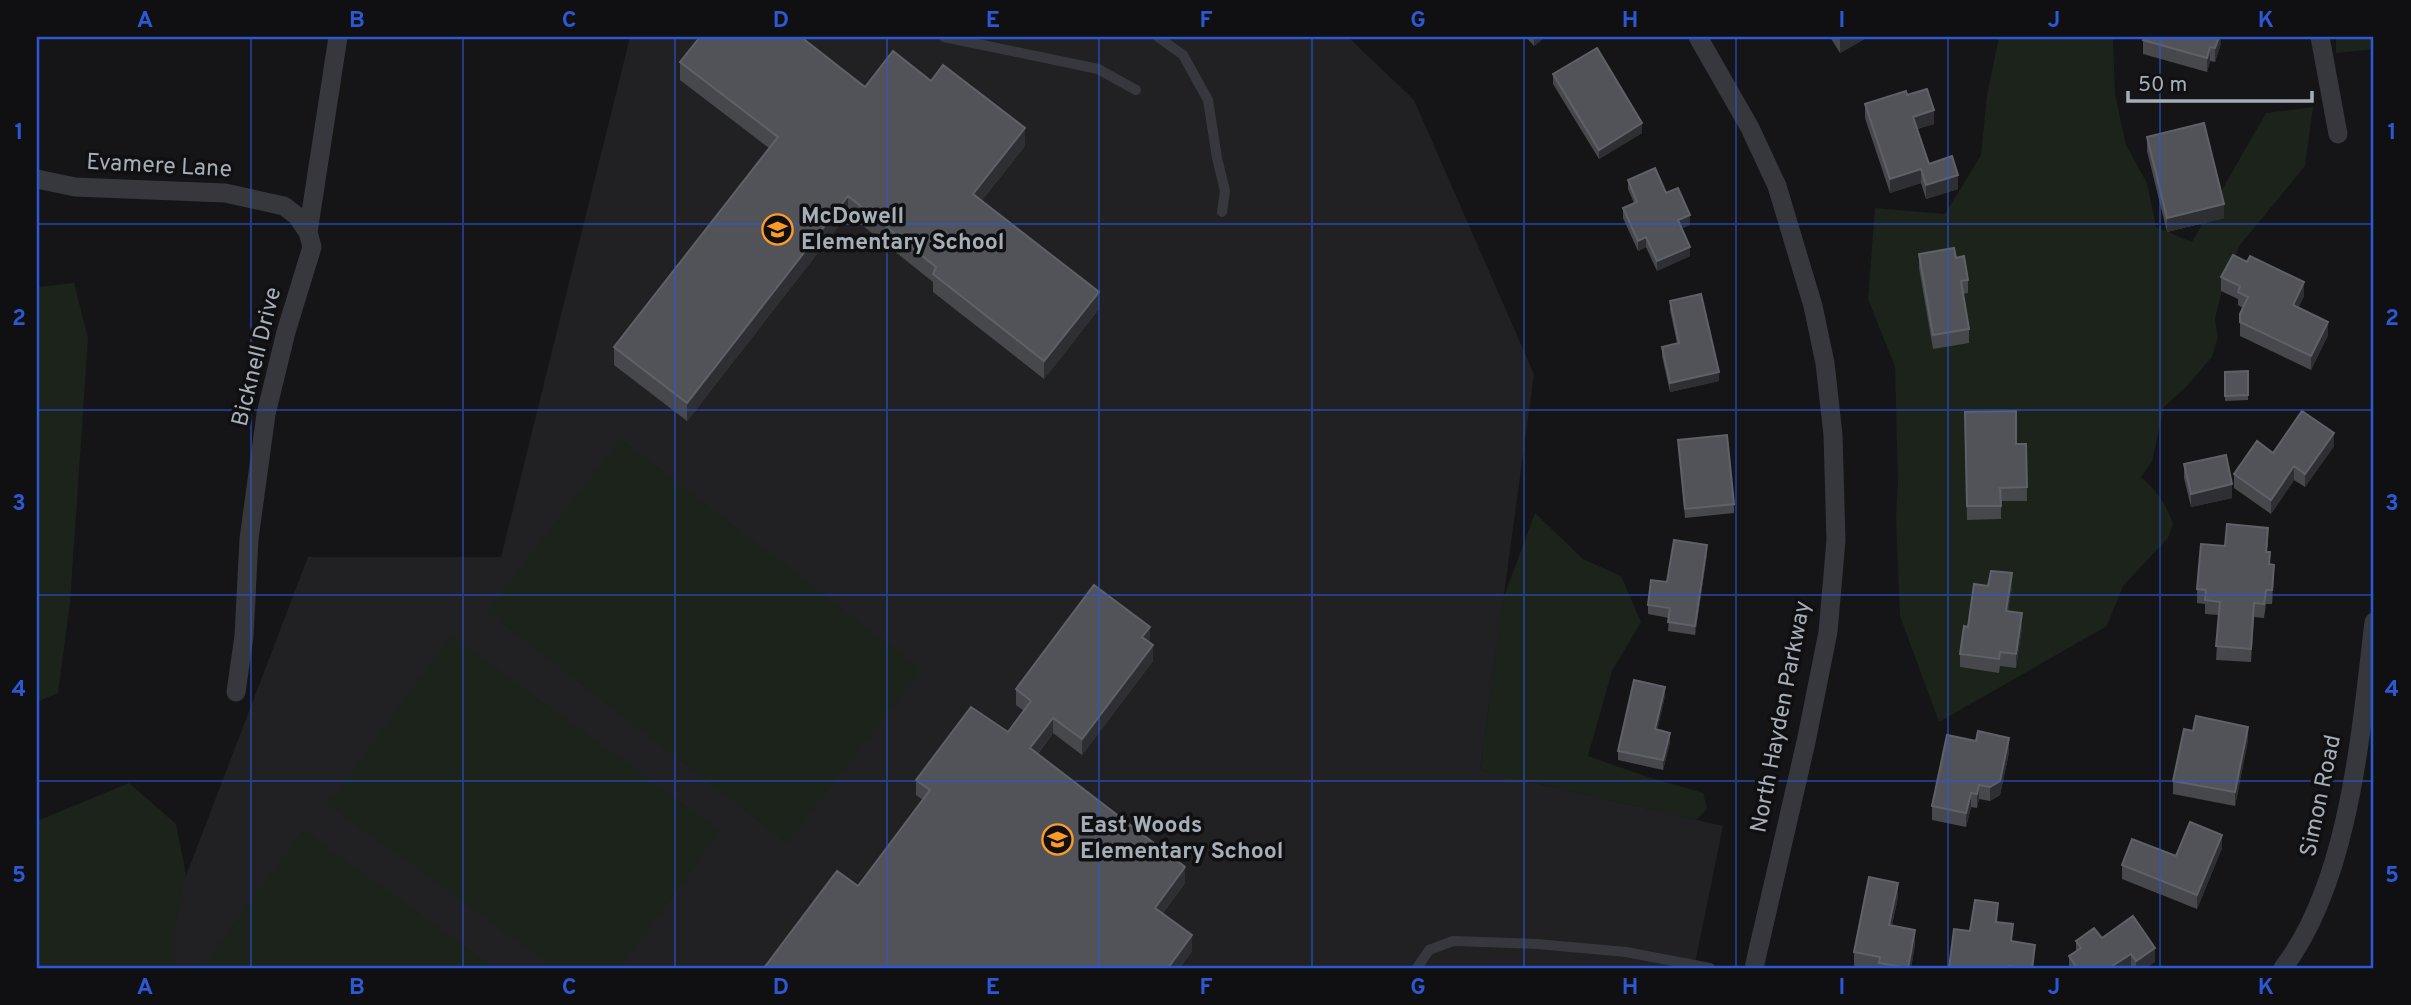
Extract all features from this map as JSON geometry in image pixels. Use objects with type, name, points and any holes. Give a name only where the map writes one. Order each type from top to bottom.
[{"type":"street","name":"Bicknell Drive","points":[[236,692],[244,636],[249,539],[266,414],[286,332],[312,247],[309,232],[338,37]]},
{"type":"street","name":"North Hayden Parkway","points":[[1698,37],[1750,128],[1777,186],[1813,306],[1825,363],[1833,435],[1836,540],[1828,632],[1806,742],[1754,968]]},
{"type":"street","points":[[2320,37],[2338,134]]},
{"type":"street","name":"Evamere Lane","points":[[37,179],[75,187],[225,193],[284,206],[297,216],[309,232]]},
{"type":"street","name":"Simon Road","points":[[2283,968],[2293,956],[2325,890],[2339,844],[2361,732],[2374,622]]},
{"type":"lane","points":[[944,37],[1098,69],[1136,90]]},
{"type":"lane","points":[[1158,37],[1183,55],[1208,100],[1225,191],[1222,212]]},
{"type":"lane","points":[[1417,968],[1429,950],[1453,941],[1537,944],[1626,952],[1710,968]]},
{"type":"shaded area","points":[[630,37],[1348,37],[1414,100],[1534,374],[1480,770],[1723,826],[1694,968],[166,968],[160,944],[308,557],[501,557]]},
{"type":"shaded area","points":[[1999,37],[2113,37],[2115,94],[2126,145],[2147,183],[2156,227],[2192,242],[2266,113],[2313,107],[2305,166],[2240,245],[2223,286],[2215,319],[2218,337],[2212,357],[2164,407],[2152,461],[2141,477],[2160,498],[2170,517],[2173,524],[2168,538],[2123,586],[2107,626],[1939,722],[1900,616],[1895,367],[1868,299],[1875,208],[1945,214],[1981,155],[1987,95]]},
{"type":"shaded area","points":[[2336,37],[2374,37],[2374,49],[2336,53]]},
{"type":"shaded area","points":[[74,283],[88,338],[70,603],[58,693],[37,702],[37,287]]},
{"type":"shaded area","points":[[621,439],[921,670],[787,843],[487,611]]},
{"type":"shaded area","points":[[1535,513],[1583,559],[1621,576],[1641,622],[1612,671],[1588,756],[1703,793],[1707,809],[1696,820],[1480,770],[1503,599]]},
{"type":"shaded area","points":[[451,636],[720,831],[620,968],[555,968],[328,804]]},
{"type":"shaded area","points":[[129,783],[176,824],[186,874],[172,943],[177,968],[37,968],[37,821]]},
{"type":"shaded area","points":[[303,830],[494,968],[202,968]]},
{"type":"building","name":"McDowell Elementary School","points":[[700,37],[801,37],[865,87],[893,51],[931,81],[943,65],[1025,128],[973,194],[1099,292],[1044,361],[933,274],[936,267],[848,196],[687,403],[614,347],[778,137],[680,62]]},
{"type":"building","points":[[2144,37],[2219,37],[2215,48],[2210,47],[2207,58],[2143,40]]},
{"type":"building","points":[[1597,48],[1642,123],[1599,150],[1553,74]]},
{"type":"building","points":[[1927,89],[1934,110],[1913,117],[1929,164],[1952,156],[1958,175],[1926,185],[1921,169],[1890,179],[1865,104],[1906,91],[1907,95]]},
{"type":"building","points":[[2204,123],[2224,204],[2167,218],[2147,137]]},
{"type":"building","points":[[1655,168],[1666,193],[1678,188],[1690,215],[1678,220],[1690,247],[1657,261],[1646,237],[1638,241],[1623,208],[1637,202],[1628,180]]},
{"type":"building","points":[[1954,248],[1956,258],[1964,256],[1968,280],[1961,281],[1969,329],[1933,335],[1919,254]]},
{"type":"building","points":[[2233,255],[2247,262],[2250,256],[2304,282],[2293,305],[2328,322],[2311,356],[2240,322],[2240,314],[2248,297],[2238,292],[2240,286],[2221,277]]},
{"type":"building","points":[[1701,294],[1719,372],[1670,383],[1662,347],[1679,343],[1670,301]]},
{"type":"building","points":[[2248,371],[2248,395],[2225,396],[2225,372]]},
{"type":"building","points":[[2016,411],[2016,444],[2026,444],[2027,487],[2000,488],[2001,506],[1967,506],[1965,412]]},
{"type":"building","points":[[2302,411],[2334,433],[2305,474],[2294,466],[2271,500],[2234,474],[2257,441],[2273,453]]},
{"type":"building","points":[[1727,435],[1734,504],[1685,509],[1678,440]]},
{"type":"building","points":[[2226,455],[2232,484],[2191,494],[2184,464]]},
{"type":"building","points":[[2227,524],[2268,528],[2266,552],[2270,552],[2269,564],[2274,565],[2272,590],[2266,590],[2264,604],[2254,603],[2251,649],[2216,646],[2220,602],[2205,600],[2206,590],[2197,589],[2201,544],[2225,546]]},
{"type":"building","points":[[1674,540],[1707,545],[1695,626],[1668,622],[1670,608],[1648,605],[1651,580],[1667,582]]},
{"type":"building","points":[[1991,571],[2012,573],[2006,611],[2022,613],[2016,654],[2000,652],[1999,659],[1960,654],[1964,626],[1968,627],[1974,584],[1988,586]]},
{"type":"building","name":"East Woods Elementary School","points":[[1094,585],[1150,627],[1142,637],[1153,645],[1082,739],[1053,718],[1030,748],[1185,867],[1155,908],[1192,935],[1168,968],[764,968],[837,871],[858,886],[930,790],[916,780],[971,707],[1008,732],[1031,701],[1016,689]]},
{"type":"building","points":[[1634,680],[1665,687],[1655,729],[1670,733],[1663,760],[1618,751]]},
{"type":"building","points":[[2196,716],[2248,727],[2235,792],[2173,781],[2184,729],[2193,731]]},
{"type":"building","points":[[1978,731],[2009,738],[2000,781],[1990,787],[1979,785],[1977,794],[1971,793],[1966,813],[1932,806],[1947,735],[1976,741]]},
{"type":"building","points":[[2190,822],[2222,835],[2197,895],[2122,865],[2132,839],[2176,856]]},
{"type":"building","points":[[1869,877],[1898,883],[1889,925],[1915,930],[1908,968],[1879,963],[1880,957],[1854,952]]},
{"type":"building","points":[[1975,900],[1998,903],[1996,922],[2013,924],[2011,941],[2035,945],[2032,968],[1949,968],[1954,929],[1970,931]]},
{"type":"building","points":[[2133,916],[2155,948],[2136,961],[2131,954],[2109,968],[2077,968],[2069,956],[2081,948],[2076,941],[2094,928],[2102,938]]},
{"type":"place","name":"McDowell Elementary School","points":[[778,230]]},
{"type":"place","name":"East Woods Elementary School","points":[[1057,839]]}]
